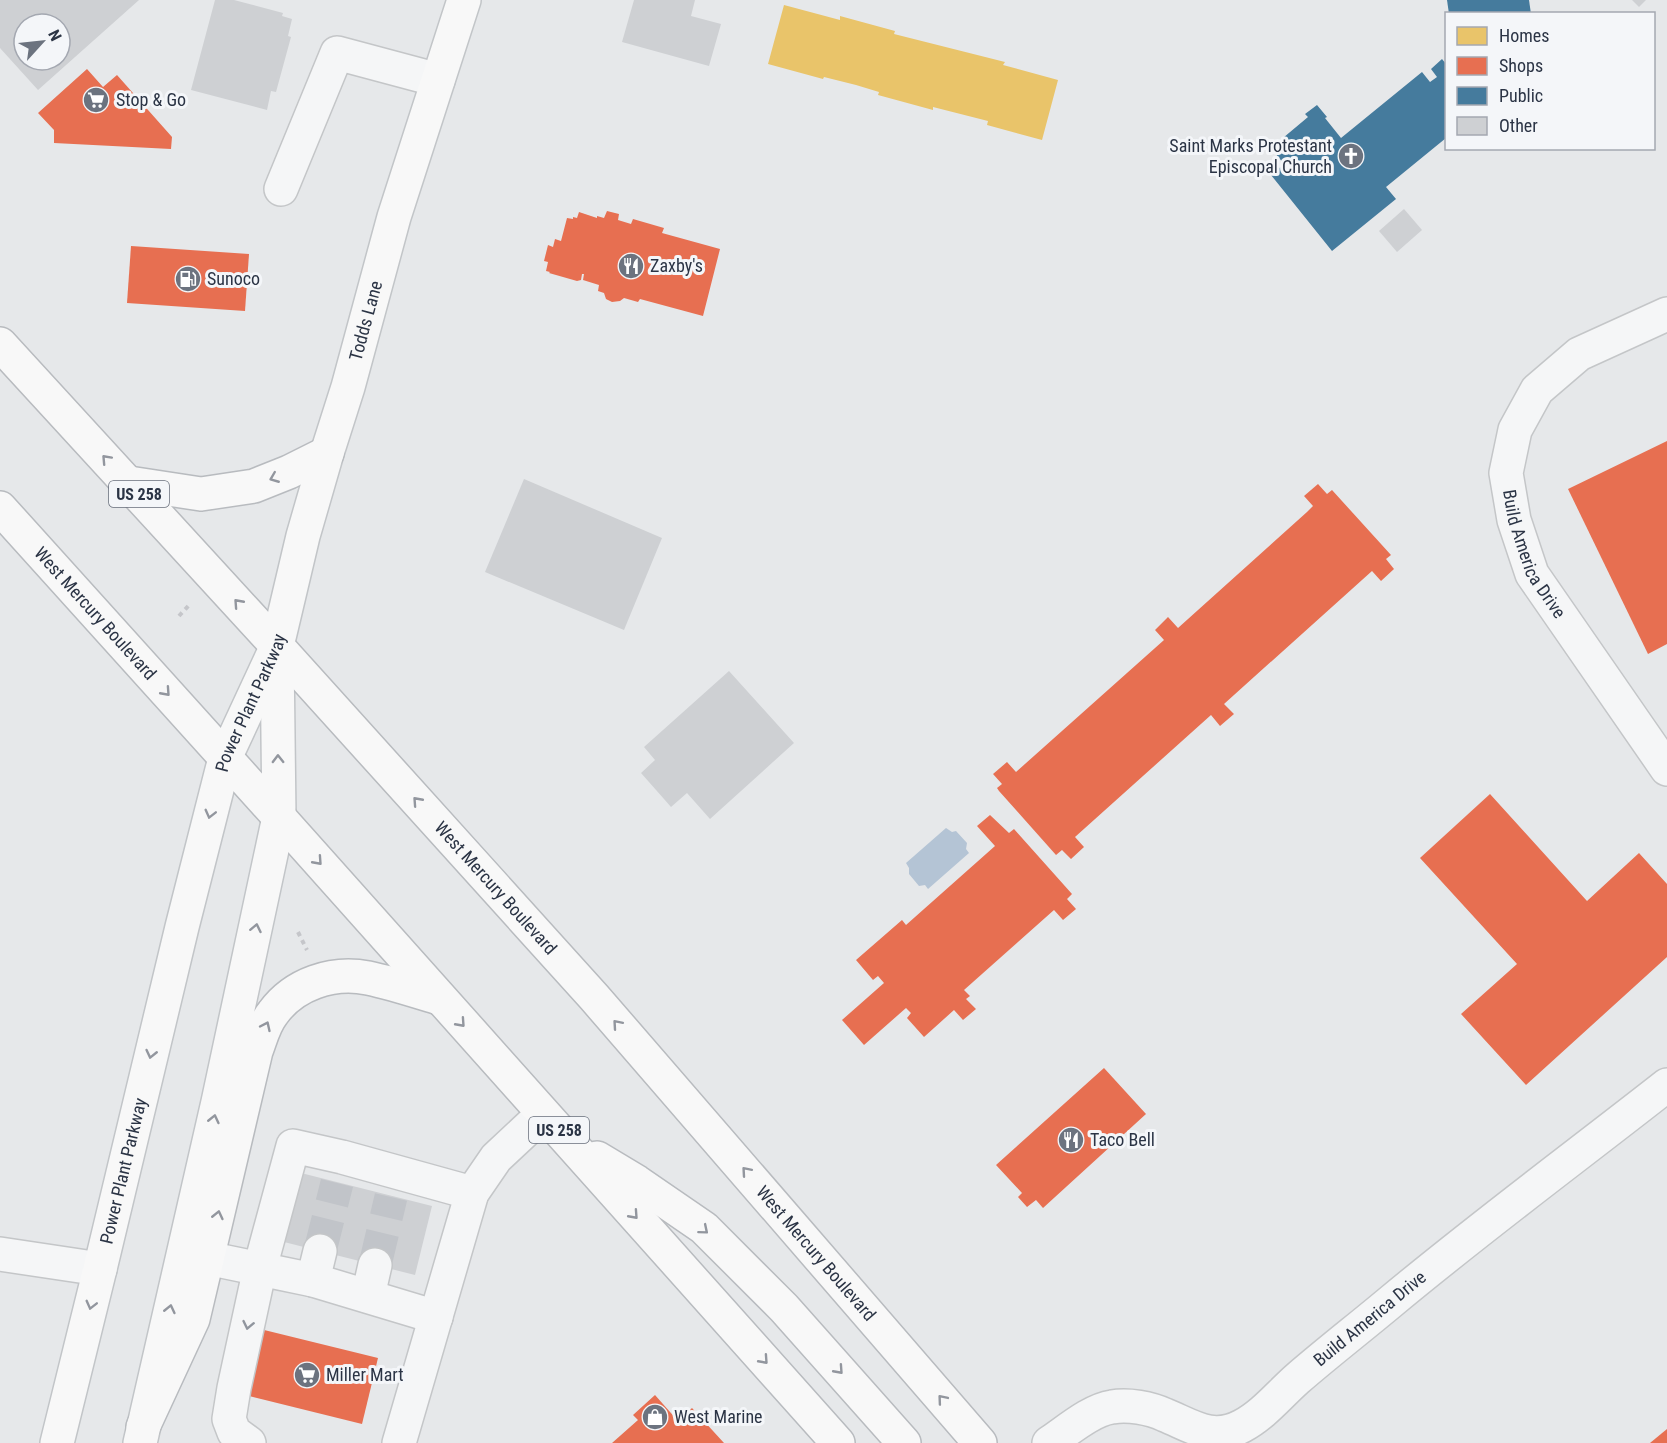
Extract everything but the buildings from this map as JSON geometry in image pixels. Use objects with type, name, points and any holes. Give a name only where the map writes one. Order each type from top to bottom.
[{"type":"main road","name":"Todds Lane","points":[[277,646],[303,536],[348,387],[394,217],[464,0]]},
{"type":"main road","name":"West Mercury Boulevard","points":[[0,344],[129,483],[594,997],[980,1443]]},
{"type":"main road","points":[[129,483],[201,494],[254,486],[327,453]]},
{"type":"main road","name":"West Mercury Boulevard","points":[[0,508],[838,1443]]},
{"type":"main road","name":"Power Plant Parkway","points":[[57,1443],[225,758],[277,646]]},
{"type":"main road","name":"Power Plant Parkway","points":[[144,1438],[279,817],[277,646]]},
{"type":"main road","points":[[144,1438],[193,1319],[256,1051],[263,1030],[272,1014],[284,999],[297,990],[308,984],[333,977],[367,978],[439,998]]},
{"type":"main road","points":[[568,1140],[637,1182],[704,1228],[784,1308],[904,1443]]},
{"type":"lane","points":[[281,189],[337,53],[438,80]]},
{"type":"lane","name":"Build America Drive","points":[[1667,314],[1579,354],[1537,390],[1515,430],[1506,473],[1514,520],[1532,573],[1667,769]]},
{"type":"lane","name":"Build America Drive","points":[[1049,1443],[1088,1416],[1110,1407],[1135,1407],[1163,1414],[1193,1429],[1207,1432],[1222,1433],[1240,1427],[1258,1416],[1298,1378],[1404,1290],[1667,1085]]},
{"type":"lane","points":[[399,1443],[472,1193],[495,1158],[543,1114]]},
{"type":"lane","points":[[249,1443],[234,1432],[229,1419],[260,1268],[293,1146],[340,1170],[394,1184],[472,1193]]},
{"type":"lane","points":[[0,1254],[100,1269]]},
{"type":"lane","points":[[207,1258],[260,1268],[316,1266],[372,1280],[436,1317]]},
{"type":"path","points":[[180,616],[192,603]]},
{"type":"water","points":[[946,828],[952,832],[956,831],[967,843],[966,849],[969,853],[928,889],[925,885],[919,886],[909,874],[906,863]]},
{"type":"tunnel","points":[[320,1251],[337,1183]]},
{"type":"tunnel","points":[[375,1265],[391,1197]]},
{"type":"place","name":"Stop & Go","points":[[96,100]]},
{"type":"place","name":"Saint Marks Protestant Episcopal Church","points":[[1351,156]]},
{"type":"place","name":"Zaxby's","points":[[631,266]]},
{"type":"place","name":"Sunoco","points":[[188,279]]},
{"type":"place","name":"Taco Bell","points":[[1071,1140]]},
{"type":"place","name":"Miller Mart","points":[[307,1375]]},
{"type":"place","name":"West Marine","points":[[655,1417]]}]
